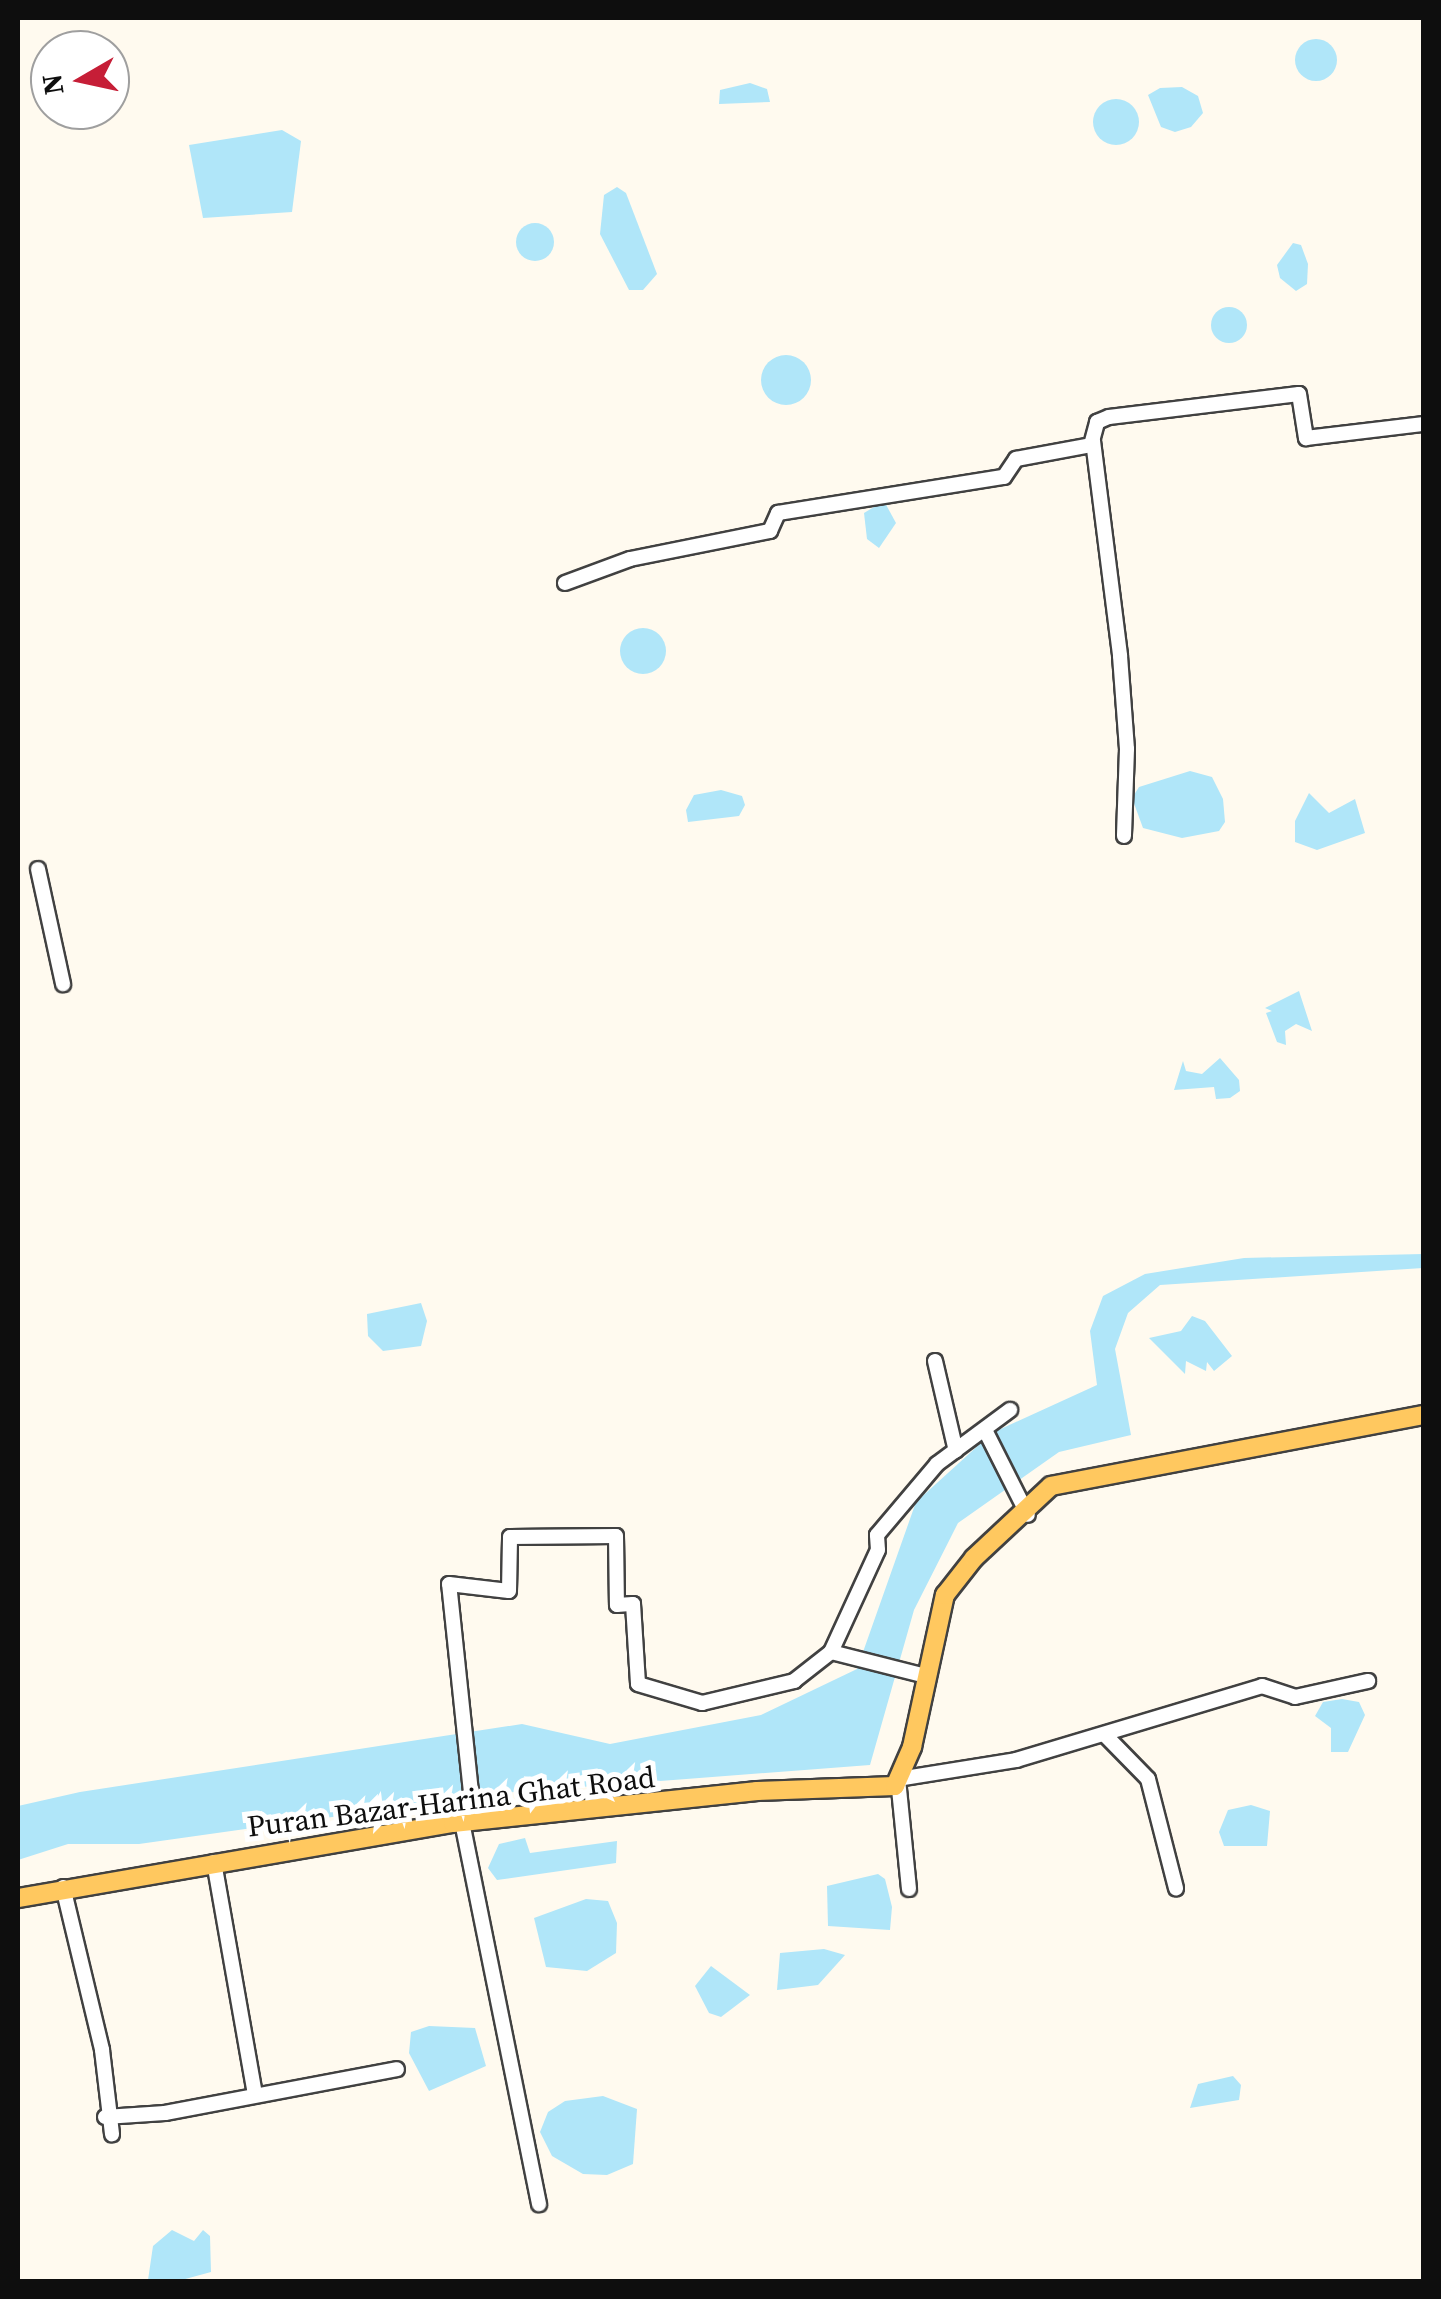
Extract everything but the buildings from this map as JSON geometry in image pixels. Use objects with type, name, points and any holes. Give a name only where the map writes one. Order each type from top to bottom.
[{"type":"main road","points":[[896,1782],[912,1747],[945,1595],[974,1558],[1028,1515],[1051,1486],[1424,1415]]},
{"type":"main road","name":"Puran Bazar-Harina Ghat Road","points":[[18,1898],[468,1821],[896,1782]]},
{"type":"street","points":[[1124,836],[1122,674],[1094,442],[1098,422],[1299,394],[1306,438],[1424,424]]},
{"type":"street","points":[[566,583],[630,559],[770,531],[778,513],[1004,477],[1016,459],[1094,442]]},
{"type":"street","points":[[38,869],[63,984]]},
{"type":"street","points":[[935,1361],[956,1450]]},
{"type":"street","points":[[538,2204],[468,1821],[449,1584],[509,1591],[510,1538],[616,1536],[617,1605],[633,1604],[638,1684],[702,1703],[794,1681],[831,1652],[878,1550],[876,1535],[956,1450],[1010,1410]]},
{"type":"street","points":[[985,1430],[1028,1515]]},
{"type":"street","points":[[831,1652],[926,1676]]},
{"type":"street","points":[[1106,1736],[1112,1727],[1262,1686],[1295,1697],[1368,1681]]},
{"type":"street","points":[[909,1889],[896,1782],[1016,1760],[1078,1738],[1106,1736],[1148,1778],[1176,1888]]},
{"type":"street","points":[[214,1862],[255,2094]]},
{"type":"street","points":[[63,1888],[102,2050],[105,2117],[112,2134]]},
{"type":"street","points":[[105,2117],[166,2113],[397,2069]]},
{"type":"water","points":[[1316,39],[1331,45],[1337,60],[1331,75],[1316,81],[1301,75],[1295,60],[1301,45]]},
{"type":"water","points":[[750,83],[767,89],[770,102],[719,104],[720,90]]},
{"type":"water","points":[[1182,87],[1198,96],[1203,113],[1191,127],[1175,132],[1161,127],[1148,95],[1160,88]]},
{"type":"water","points":[[1116,99],[1132,106],[1139,122],[1132,138],[1116,145],[1100,138],[1093,122],[1100,106]]},
{"type":"water","points":[[282,130],[301,141],[292,212],[203,218],[189,145]]},
{"type":"water","points":[[617,187],[626,193],[657,274],[643,290],[629,290],[600,234],[604,195]]},
{"type":"water","points":[[535,223],[549,228],[554,242],[549,256],[535,261],[521,256],[516,242],[521,228]]},
{"type":"water","points":[[1293,243],[1301,245],[1308,264],[1307,284],[1296,291],[1280,278],[1277,265]]},
{"type":"water","points":[[1229,307],[1242,312],[1247,325],[1242,338],[1229,343],[1216,338],[1211,325],[1216,312]]},
{"type":"water","points":[[786,355],[804,362],[811,380],[804,398],[786,405],[768,398],[761,380],[768,362]]},
{"type":"water","points":[[884,501],[896,523],[879,548],[867,539],[864,513]]},
{"type":"water","points":[[643,628],[659,635],[666,651],[659,667],[643,674],[627,667],[620,651],[627,635]]},
{"type":"water","points":[[1190,771],[1212,777],[1223,799],[1225,822],[1219,831],[1182,838],[1143,828],[1132,798],[1139,787]]},
{"type":"water","points":[[721,790],[742,796],[745,805],[739,816],[688,822],[686,810],[694,795]]},
{"type":"water","points":[[1309,793],[1329,813],[1355,799],[1365,833],[1317,850],[1295,842],[1295,821]]},
{"type":"water","points":[[1299,991],[1312,1031],[1296,1024],[1285,1031],[1286,1045],[1277,1042],[1266,1013],[1272,1011],[1265,1008]]},
{"type":"water","points":[[1220,1058],[1239,1080],[1240,1091],[1230,1098],[1216,1099],[1214,1087],[1174,1090],[1183,1061],[1186,1071],[1202,1074]]},
{"type":"water","points":[[1423,1254],[1423,1268],[1160,1285],[1128,1313],[1115,1349],[1131,1435],[1059,1452],[958,1523],[914,1610],[870,1765],[503,1793],[139,1844],[68,1844],[18,1860],[18,1806],[80,1792],[522,1724],[610,1744],[761,1715],[857,1669],[916,1502],[992,1433],[1097,1385],[1090,1331],[1103,1296],[1145,1274],[1244,1258]]},
{"type":"water","points":[[421,1303],[427,1321],[421,1346],[383,1351],[368,1336],[367,1314]]},
{"type":"water","points":[[1192,1316],[1205,1321],[1232,1356],[1214,1371],[1207,1362],[1206,1371],[1186,1361],[1185,1374],[1149,1338],[1181,1331]]},
{"type":"water","points":[[1323,1702],[1359,1702],[1365,1715],[1348,1752],[1331,1752],[1331,1728],[1315,1716]]},
{"type":"water","points":[[1251,1805],[1270,1811],[1267,1846],[1224,1846],[1219,1832],[1228,1810]]},
{"type":"water","points":[[525,1838],[530,1853],[617,1841],[616,1863],[497,1880],[488,1868],[499,1844]]},
{"type":"water","points":[[878,1874],[885,1879],[892,1907],[890,1930],[828,1926],[827,1886]]},
{"type":"water","points":[[586,1899],[608,1901],[617,1923],[616,1953],[587,1971],[546,1967],[534,1918]]},
{"type":"water","points":[[824,1949],[845,1955],[818,1985],[777,1990],[780,1953]]},
{"type":"water","points":[[711,1966],[750,1995],[721,2017],[709,2013],[695,1986]]},
{"type":"water","points":[[429,2026],[475,2028],[486,2066],[429,2091],[409,2053],[411,2032]]},
{"type":"water","points":[[1233,2076],[1241,2085],[1239,2100],[1190,2108],[1198,2084]]},
{"type":"water","points":[[603,2096],[637,2109],[633,2164],[607,2175],[583,2174],[552,2156],[540,2132],[548,2112],[565,2101]]},
{"type":"water","points":[[172,2230],[194,2241],[203,2230],[210,2236],[211,2272],[178,2281],[148,2280],[153,2246]]}]
